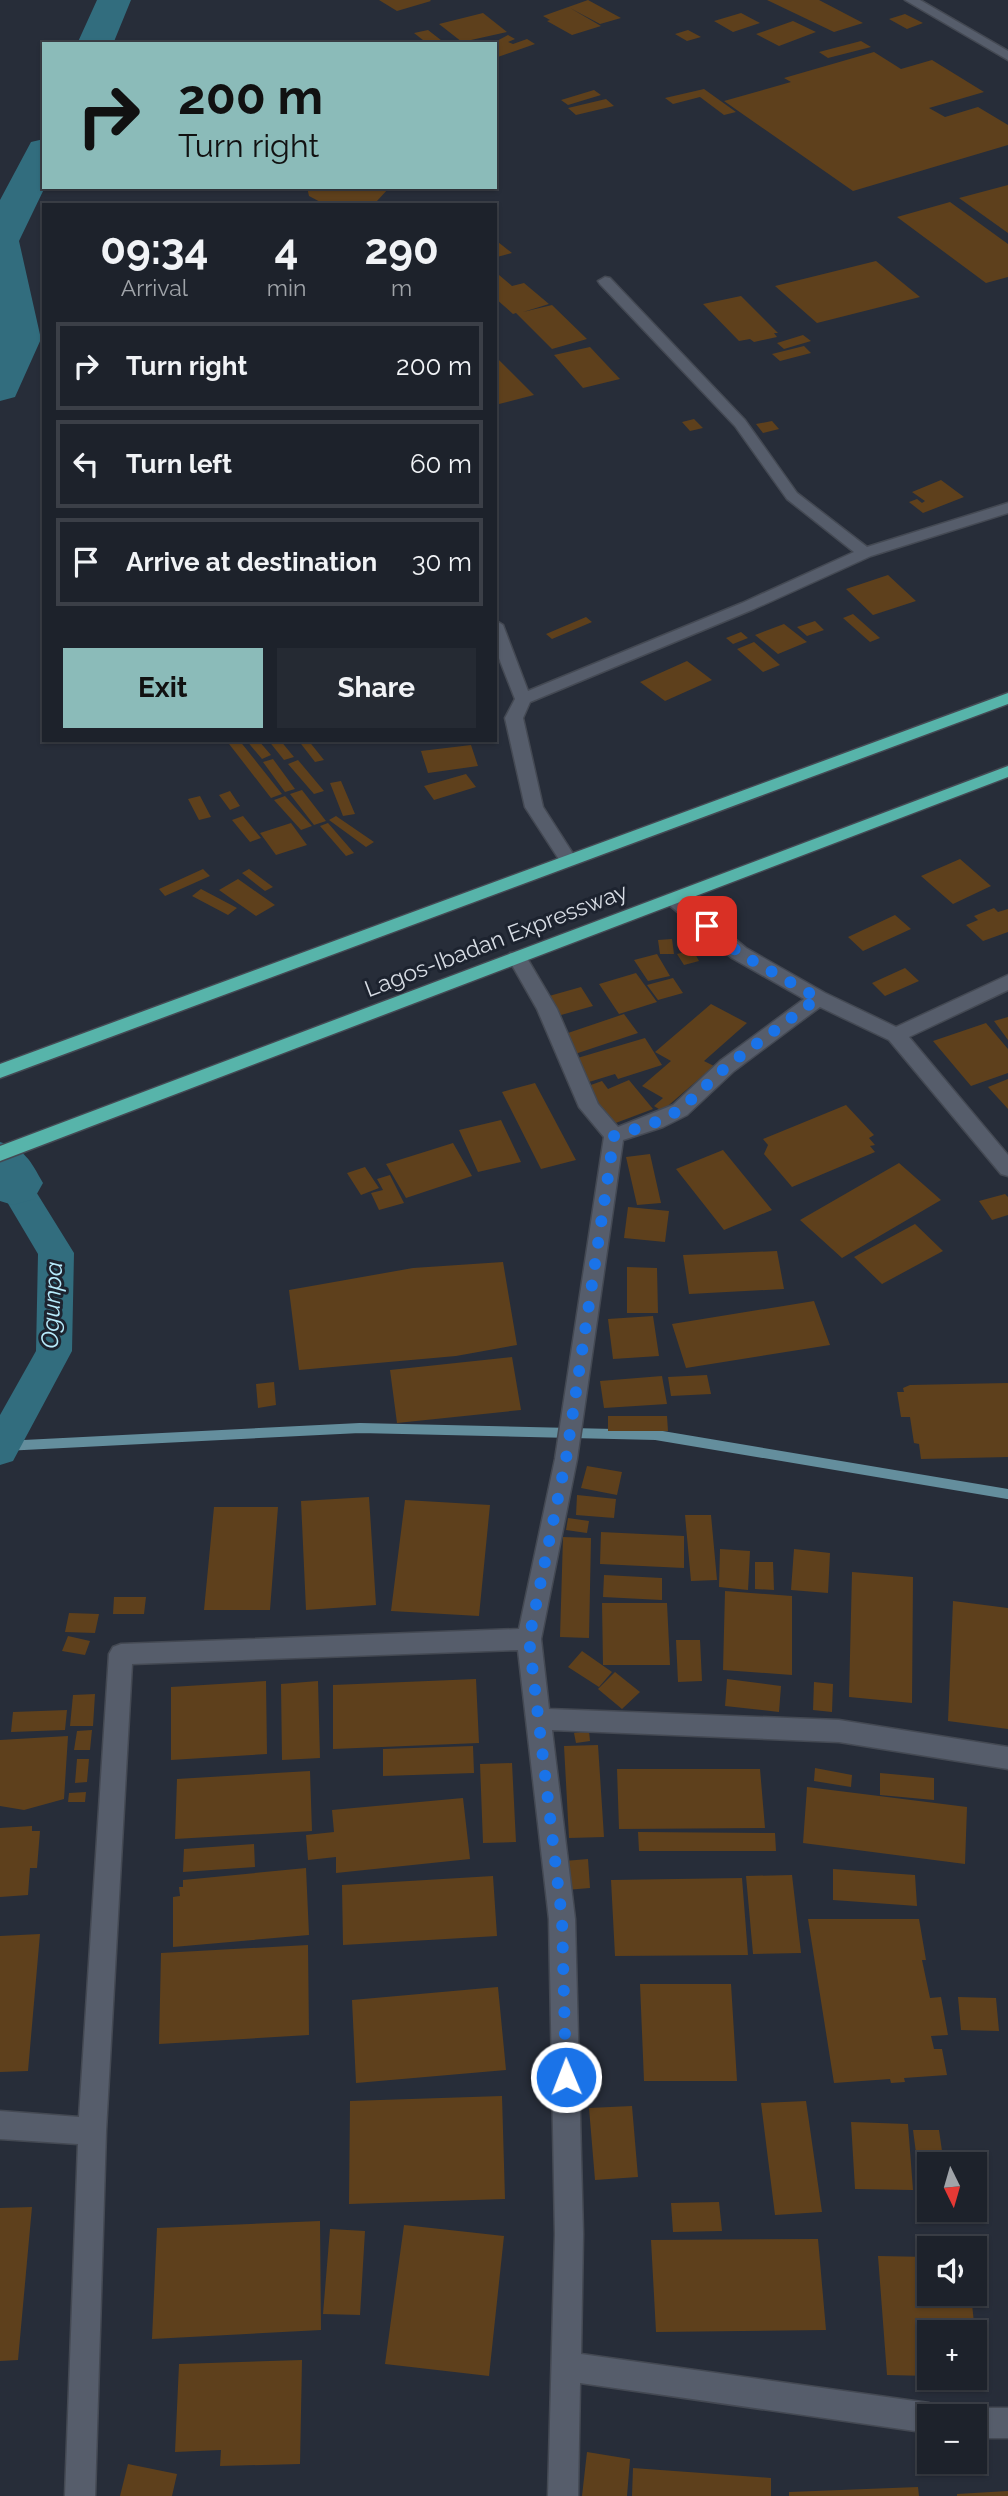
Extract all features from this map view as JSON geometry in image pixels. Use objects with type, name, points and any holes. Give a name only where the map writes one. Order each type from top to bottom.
[{"type":"highway","points":[[0,1071],[1008,698]]},
{"type":"highway","name":"Lagos-Ibadan Expressway","points":[[0,1154],[1008,771]]},
{"type":"street","points":[[911,0],[1008,56]]},
{"type":"street","points":[[605,281],[740,424],[792,496],[865,553]]},
{"type":"street","points":[[568,860],[534,807],[514,718],[523,699],[748,606],[865,553],[1008,509]]},
{"type":"street","points":[[497,630],[523,699]]},
{"type":"street","points":[[674,899],[739,953],[818,998],[896,1035],[1008,1169]]},
{"type":"street","points":[[517,958],[547,1009],[589,1107],[614,1136],[566,1459],[529,1639],[562,1919],[569,2234],[563,2496]]},
{"type":"street","points":[[896,1035],[1008,982]]},
{"type":"street","points":[[614,1136],[656,1122],[680,1110],[727,1066],[818,998]]},
{"type":"street","points":[[80,2496],[93,2131],[121,1654],[529,1639]]},
{"type":"street","points":[[540,1719],[839,1731],[1008,1758]]},
{"type":"street","points":[[0,2125],[93,2131]]},
{"type":"street","points":[[565,2366],[917,2416]]},
{"type":"street","points":[[987,2423],[1008,2423]]},
{"type":"building","points":[[379,0],[430,0],[431,1],[397,11]]},
{"type":"building","points":[[588,0],[621,18],[600,24],[570,8],[601,26],[572,35],[543,16]]},
{"type":"building","points":[[767,0],[819,0],[863,23],[834,32]]},
{"type":"building","points":[[483,13],[507,32],[462,42],[439,24]]},
{"type":"building","points":[[741,13],[760,23],[733,32],[714,21]]},
{"type":"building","points":[[905,14],[923,23],[907,29],[889,19]]},
{"type":"building","points":[[793,21],[816,32],[779,46],[756,34]]},
{"type":"building","points":[[428,30],[443,42],[425,42],[414,33]]},
{"type":"building","points":[[688,30],[701,37],[687,41],[675,34]]},
{"type":"building","points":[[508,35],[515,39],[508,42],[513,44],[527,39],[535,44],[497,57],[495,42]]},
{"type":"building","points":[[861,41],[871,47],[828,58],[819,52]]},
{"type":"building","points":[[874,52],[901,69],[932,60],[984,92],[929,108],[945,117],[978,107],[1008,125],[1008,145],[853,191],[724,101],[791,82],[784,78]]},
{"type":"building","points":[[704,89],[736,112],[724,115],[700,97],[673,104],[665,98]]},
{"type":"building","points":[[594,90],[601,95],[568,105],[561,100]]},
{"type":"building","points":[[606,99],[614,106],[576,115],[568,108]]},
{"type":"building","points":[[1008,185],[1008,233],[959,198]]},
{"type":"building","points":[[307,189],[388,189],[372,203],[322,203],[309,196]]},
{"type":"building","points":[[950,202],[1008,244],[1008,277],[986,283],[897,217]]},
{"type":"building","points":[[498,242],[512,253],[497,257]]},
{"type":"building","points":[[876,261],[920,297],[817,323],[775,286]]},
{"type":"building","points":[[497,276],[512,286],[524,283],[549,304],[523,312],[552,305],[587,339],[552,349],[516,313],[513,314],[497,300]]},
{"type":"building","points":[[741,296],[778,333],[774,333],[777,337],[754,342],[750,339],[739,341],[703,304]]},
{"type":"building","points":[[803,335],[811,341],[784,349],[777,343]]},
{"type":"building","points":[[804,346],[811,353],[780,361],[772,354]]},
{"type":"building","points":[[590,347],[620,379],[583,388],[554,355]]},
{"type":"building","points":[[497,358],[534,395],[497,404]]},
{"type":"building","points":[[694,419],[703,428],[690,431],[682,422]]},
{"type":"building","points":[[772,421],[779,429],[763,433],[756,424]]},
{"type":"building","points":[[941,480],[964,497],[923,513],[909,502],[917,499],[922,503],[925,501],[912,492]]},
{"type":"building","points":[[888,575],[916,601],[873,615],[846,589]]},
{"type":"building","points":[[853,614],[880,638],[870,642],[843,618]]},
{"type":"building","points":[[586,617],[592,622],[552,639],[546,634]]},
{"type":"building","points":[[815,621],[824,630],[807,636],[797,627]]},
{"type":"building","points":[[784,624],[807,642],[778,654],[755,635]]},
{"type":"building","points":[[741,632],[748,638],[733,644],[726,638]]},
{"type":"building","points":[[754,642],[780,665],[763,672],[737,649]]},
{"type":"building","points":[[687,661],[712,680],[665,701],[640,682]]},
{"type":"building","points":[[228,742],[241,742],[282,794],[271,798]]},
{"type":"building","points":[[248,742],[260,742],[271,755],[262,759]]},
{"type":"building","points":[[270,742],[282,742],[294,757],[284,760]]},
{"type":"building","points":[[300,742],[310,742],[324,760],[315,762]]},
{"type":"building","points":[[471,745],[478,766],[428,773],[421,751]]},
{"type":"building","points":[[273,759],[295,789],[285,792],[263,762]]},
{"type":"building","points":[[298,760],[324,791],[314,794],[288,764]]},
{"type":"building","points":[[466,774],[476,787],[434,800],[424,786]]},
{"type":"building","points":[[341,781],[355,814],[343,816],[330,783]]},
{"type":"building","points":[[302,790],[326,821],[314,825],[290,794]]},
{"type":"building","points":[[230,791],[240,806],[230,810],[219,795]]},
{"type":"building","points":[[200,796],[211,817],[199,820],[188,799]]},
{"type":"building","points":[[285,796],[312,826],[301,830],[274,800]]},
{"type":"building","points":[[243,816],[261,838],[250,842],[232,820]]},
{"type":"building","points":[[336,816],[374,842],[366,847],[329,820]]},
{"type":"building","points":[[291,823],[307,845],[276,855],[260,833]]},
{"type":"building","points":[[328,823],[354,853],[346,856],[320,826]]},
{"type":"building","points":[[960,859],[991,886],[953,904],[921,876]]},
{"type":"building","points":[[203,869],[210,876],[165,896],[159,889]]},
{"type":"building","points":[[249,869],[273,887],[265,891],[242,873]]},
{"type":"building","points":[[238,879],[275,905],[256,916],[219,890]]},
{"type":"building","points":[[201,889],[237,908],[228,915],[192,896]]},
{"type":"building","points":[[994,908],[998,912],[1008,909],[1008,932],[983,941],[966,925],[978,920],[974,916]]},
{"type":"building","points":[[895,915],[911,929],[863,951],[848,937]]},
{"type":"building","points":[[672,939],[674,954],[660,954],[658,940]]},
{"type":"building","points":[[693,950],[699,961],[684,965],[677,954]]},
{"type":"building","points":[[657,954],[670,976],[648,981],[634,960]]},
{"type":"building","points":[[905,968],[919,981],[885,996],[872,983]]},
{"type":"building","points":[[636,973],[657,1002],[619,1014],[599,984]]},
{"type":"building","points":[[673,978],[683,993],[658,1000],[647,985]]},
{"type":"building","points":[[581,987],[593,1006],[554,1017],[542,998]]},
{"type":"building","points":[[711,1004],[747,1023],[704,1061],[714,1066],[662,1111],[654,1106],[663,1098],[642,1086],[671,1061],[655,1052]]},
{"type":"building","points":[[624,1014],[638,1033],[575,1054],[562,1035]]},
{"type":"building","points":[[1008,1017],[1008,1040],[994,1021]]},
{"type":"building","points":[[986,1023],[1008,1049],[1008,1073],[971,1086],[933,1041]]},
{"type":"building","points":[[645,1038],[662,1065],[618,1079],[615,1074],[589,1082],[574,1059]]},
{"type":"building","points":[[1008,1079],[1008,1109],[988,1087]]},
{"type":"building","points":[[629,1080],[653,1109],[613,1124],[590,1095],[588,1086],[602,1081],[608,1089]]},
{"type":"building","points":[[535,1083],[576,1160],[541,1169],[502,1092]]},
{"type":"building","points":[[846,1105],[874,1135],[869,1138],[875,1145],[870,1146],[875,1152],[792,1187],[764,1154],[768,1145],[763,1139]]},
{"type":"building","points":[[501,1120],[521,1162],[478,1172],[459,1130]]},
{"type":"building","points":[[453,1143],[472,1176],[406,1198],[386,1164]]},
{"type":"building","points":[[723,1150],[772,1210],[724,1230],[676,1169]]},
{"type":"building","points":[[650,1154],[661,1203],[637,1205],[626,1157]]},
{"type":"building","points":[[899,1163],[941,1200],[842,1258],[800,1220]]},
{"type":"building","points":[[365,1167],[379,1188],[361,1195],[347,1173]]},
{"type":"building","points":[[390,1175],[404,1203],[379,1210],[371,1193],[383,1190],[377,1179]]},
{"type":"building","points":[[1005,1194],[1008,1197],[1008,1215],[992,1220],[979,1201]]},
{"type":"building","points":[[628,1207],[669,1211],[665,1242],[624,1238]]},
{"type":"building","points":[[915,1224],[943,1251],[882,1284],[854,1257]]},
{"type":"building","points":[[777,1251],[784,1289],[689,1294],[683,1255]]},
{"type":"building","points":[[503,1262],[517,1345],[456,1356],[299,1370],[289,1290],[413,1268]]},
{"type":"building","points":[[627,1267],[657,1268],[658,1313],[627,1313]]},
{"type":"building","points":[[814,1301],[830,1345],[686,1368],[672,1324]]},
{"type":"building","points":[[653,1316],[659,1356],[613,1359],[608,1319]]},
{"type":"building","points":[[512,1357],[521,1410],[397,1423],[390,1370]]},
{"type":"building","points":[[707,1375],[711,1394],[671,1396],[668,1377]]},
{"type":"building","points":[[662,1376],[667,1404],[604,1408],[600,1381]]},
{"type":"building","points":[[274,1382],[276,1405],[258,1408],[256,1384]]},
{"type":"building","points":[[1008,1383],[1008,1457],[921,1459],[919,1444],[914,1443],[910,1417],[901,1417],[897,1392],[904,1392],[903,1388],[910,1385]]},
{"type":"building","points":[[608,1416],[667,1416],[668,1431],[608,1431]]},
{"type":"building","points":[[587,1466],[622,1472],[617,1495],[581,1488]]},
{"type":"building","points":[[577,1495],[616,1499],[614,1518],[576,1515]]},
{"type":"building","points":[[369,1497],[376,1605],[306,1610],[301,1501]]},
{"type":"building","points":[[405,1500],[490,1505],[479,1616],[391,1611]]},
{"type":"building","points":[[214,1507],[278,1507],[270,1610],[204,1610]]},
{"type":"building","points":[[685,1515],[711,1515],[717,1580],[691,1581]]},
{"type":"building","points":[[568,1518],[589,1521],[587,1533],[566,1530]]},
{"type":"building","points":[[601,1532],[684,1536],[684,1568],[600,1564]]},
{"type":"building","points":[[563,1537],[591,1538],[589,1638],[560,1637]]},
{"type":"building","points":[[720,1549],[750,1551],[748,1590],[719,1587]]},
{"type":"building","points":[[794,1549],[830,1553],[828,1593],[791,1590]]},
{"type":"building","points":[[755,1562],[773,1562],[774,1590],[755,1589]]},
{"type":"building","points":[[852,1572],[913,1577],[912,1703],[849,1697]]},
{"type":"building","points":[[604,1575],[662,1578],[662,1600],[603,1597]]},
{"type":"building","points":[[725,1591],[792,1596],[792,1675],[723,1670]]},
{"type":"building","points":[[114,1597],[146,1597],[144,1614],[113,1614]]},
{"type":"building","points":[[953,1601],[1008,1608],[1008,1729],[948,1721]]},
{"type":"building","points":[[602,1603],[667,1603],[670,1665],[603,1665]]},
{"type":"building","points":[[69,1613],[99,1614],[95,1633],[65,1632]]},
{"type":"building","points":[[68,1636],[90,1641],[85,1655],[62,1651]]},
{"type":"building","points":[[676,1640],[700,1640],[702,1681],[678,1682]]},
{"type":"building","points":[[582,1651],[612,1672],[599,1687],[568,1667]]},
{"type":"building","points":[[615,1672],[640,1692],[622,1709],[598,1689]]},
{"type":"building","points":[[476,1679],[479,1743],[333,1749],[333,1685]]},
{"type":"building","points":[[727,1679],[781,1686],[779,1712],[725,1706]]},
{"type":"building","points":[[266,1681],[267,1754],[171,1760],[171,1687]]},
{"type":"building","points":[[318,1681],[320,1758],[282,1760],[281,1684]]},
{"type":"building","points":[[814,1682],[833,1684],[832,1712],[813,1710]]},
{"type":"building","points":[[95,1694],[93,1726],[70,1726],[73,1695]]},
{"type":"building","points":[[67,1710],[65,1730],[11,1732],[13,1712]]},
{"type":"building","points":[[92,1730],[90,1750],[74,1750],[77,1731]]},
{"type":"building","points":[[589,1731],[590,1741],[576,1743],[574,1733]]},
{"type":"building","points":[[68,1736],[64,1799],[24,1810],[0,1806],[0,1740]]},
{"type":"building","points":[[598,1745],[604,1837],[569,1838],[564,1746]]},
{"type":"building","points":[[473,1746],[474,1773],[383,1776],[383,1749]]},
{"type":"building","points":[[77,1759],[89,1759],[87,1782],[75,1783]]},
{"type":"building","points":[[512,1763],[516,1842],[483,1843],[480,1764]]},
{"type":"building","points":[[815,1768],[852,1775],[851,1787],[814,1781]]},
{"type":"building","points":[[617,1769],[760,1769],[765,1828],[619,1829]]},
{"type":"building","points":[[310,1771],[312,1831],[175,1839],[177,1779]]},
{"type":"building","points":[[880,1773],[934,1778],[934,1800],[880,1795]]},
{"type":"building","points":[[807,1787],[967,1807],[965,1864],[803,1843]]},
{"type":"building","points":[[86,1792],[85,1802],[68,1802],[69,1793]]},
{"type":"building","points":[[463,1798],[470,1859],[336,1873],[336,1857],[308,1860],[306,1835],[334,1832],[332,1810]]},
{"type":"building","points":[[32,1826],[32,1831],[40,1831],[37,1868],[30,1868],[28,1895],[0,1897],[0,1828]]},
{"type":"building","points":[[638,1832],[775,1833],[776,1851],[639,1851]]},
{"type":"building","points":[[254,1844],[255,1867],[183,1872],[184,1849]]},
{"type":"building","points":[[588,1859],[590,1888],[566,1890],[564,1861]]},
{"type":"building","points":[[306,1868],[309,1935],[173,1947],[173,1897],[180,1896],[179,1887],[183,1887],[183,1880]]},
{"type":"building","points":[[833,1869],[915,1875],[917,1906],[833,1900]]},
{"type":"building","points":[[792,1875],[801,1953],[753,1954],[746,1876]]},
{"type":"building","points":[[493,1876],[497,1936],[343,1945],[342,1885]]},
{"type":"building","points":[[742,1878],[748,1955],[615,1956],[611,1880]]},
{"type":"building","points":[[808,1919],[919,1919],[926,1960],[922,1960],[930,1998],[941,1997],[948,2035],[931,2036],[934,2049],[942,2049],[947,2075],[904,2078],[905,2082],[891,2083],[890,2079],[834,2083]]},
{"type":"building","points":[[40,1934],[28,2071],[0,2072],[0,1936]]},
{"type":"building","points":[[308,1945],[309,2035],[159,2044],[161,1953]]},
{"type":"building","points":[[640,1984],[731,1984],[737,2081],[644,2081]]},
{"type":"building","points":[[498,1987],[506,2070],[356,2083],[352,2000]]},
{"type":"building","points":[[958,1997],[996,1998],[999,2031],[961,2030]]},
{"type":"building","points":[[502,2096],[505,2199],[349,2204],[350,2101]]},
{"type":"building","points":[[806,2101],[822,2212],[775,2215],[761,2103]]},
{"type":"building","points":[[632,2106],[638,2177],[595,2180],[589,2108]]},
{"type":"building","points":[[851,2122],[908,2124],[913,2190],[855,2189]]},
{"type":"building","points":[[913,2130],[939,2130],[942,2152],[917,2152],[917,2161]]},
{"type":"building","points":[[719,2202],[722,2231],[673,2232],[671,2203]]},
{"type":"building","points":[[32,2207],[18,2360],[0,2361],[0,2208]]},
{"type":"building","points":[[320,2221],[321,2330],[152,2339],[157,2228]]},
{"type":"building","points":[[404,2225],[504,2236],[489,2376],[385,2364]]},
{"type":"building","points":[[330,2229],[365,2231],[360,2315],[323,2314]]},
{"type":"building","points":[[818,2239],[826,2330],[656,2332],[651,2240]]},
{"type":"building","points":[[878,2256],[917,2257],[917,2306],[972,2306],[974,2320],[917,2320],[917,2376],[887,2375]]},
{"type":"building","points":[[302,2360],[300,2464],[220,2466],[221,2450],[175,2452],[179,2364]]},
{"type":"building","points":[[587,2452],[630,2459],[627,2496],[582,2496]]},
{"type":"building","points":[[128,2464],[177,2474],[172,2496],[120,2496]]},
{"type":"building","points":[[633,2468],[771,2478],[771,2496],[632,2496]]},
{"type":"building","points":[[918,2487],[919,2496],[789,2496],[789,2492]]},
{"type":"building","points":[[1008,2491],[1008,2496],[957,2496],[957,2494]]},
{"type":"waterway","name":"Ogunpa","points":[[96,42],[114,0]]},
{"type":"waterway","name":"Ogunpa","points":[[0,240],[42,154]]},
{"type":"waterway","name":"Ogunpa","points":[[0,243],[20,339],[0,388]]},
{"type":"waterway","name":"Ogunpa","points":[[0,1164],[13,1183]]},
{"type":"waterway","name":"Ogunpa","points":[[0,1450],[54,1351],[56,1253],[13,1183]]},
{"type":"waterway","points":[[4,1446],[360,1428],[656,1435],[1008,1494]]},
{"type":"route","points":[[566,2077],[562,1919],[529,1639],[566,1459],[614,1136],[656,1122],[680,1110],[727,1066],[818,998],[739,953],[707,926]]}]
